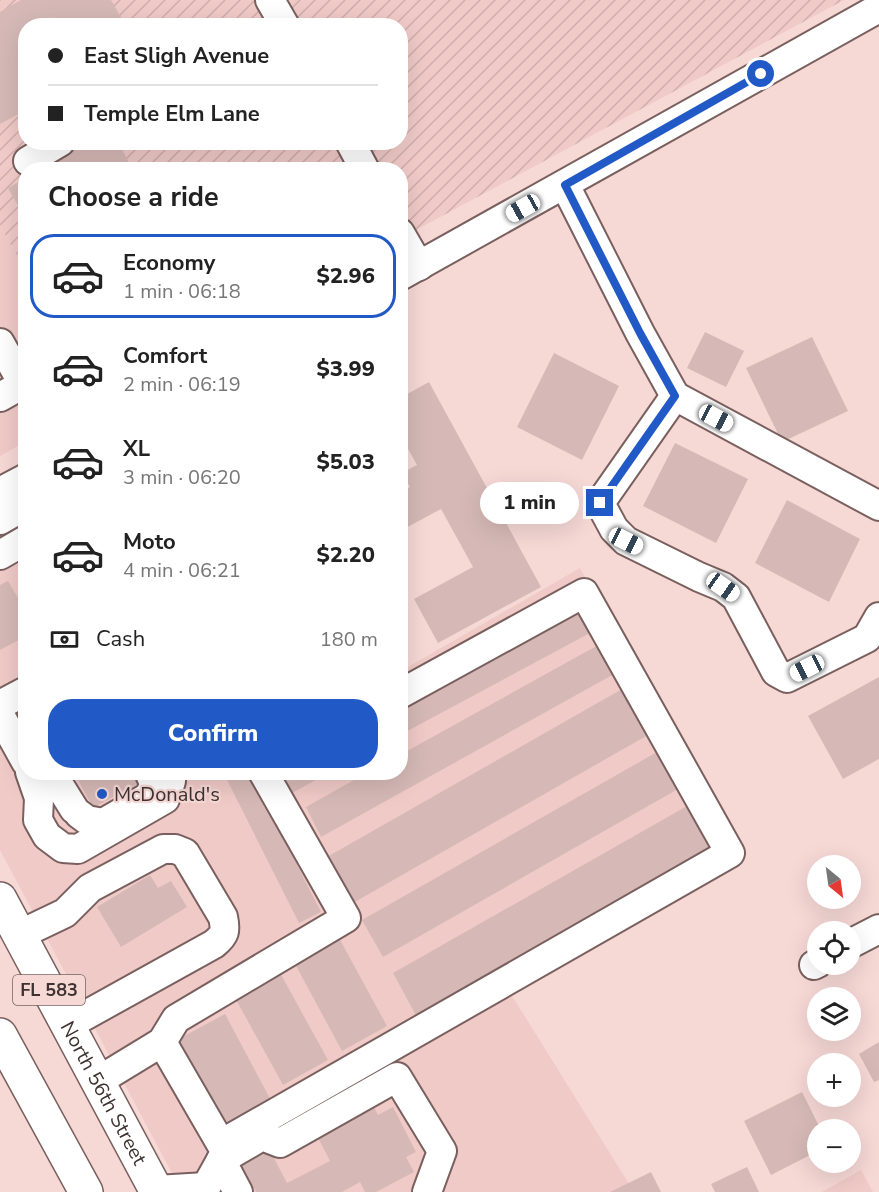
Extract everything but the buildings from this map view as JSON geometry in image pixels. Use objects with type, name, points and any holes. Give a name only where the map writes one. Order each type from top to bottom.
[{"type":"main road","name":"North 56th Street","points":[[0,899],[157,1191]]},
{"type":"main road","points":[[0,1035],[86,1192]]},
{"type":"street","points":[[270,0],[280,18]]},
{"type":"street","points":[[410,271],[879,8]]},
{"type":"street","points":[[28,161],[47,150]]},
{"type":"street","points":[[565,185],[640,333],[675,396],[879,506]]},
{"type":"street","points":[[0,343],[16,390]]},
{"type":"street","points":[[675,396],[600,503],[614,529],[626,541],[699,578],[723,587],[736,597],[776,672],[787,678],[867,638],[879,617]]},
{"type":"street","points":[[0,492],[18,482]]},
{"type":"street","points":[[0,520],[18,510]]},
{"type":"street","points":[[0,555],[18,545]]},
{"type":"street","points":[[162,1042],[221,1144],[730,853],[584,593],[408,690]]},
{"type":"street","points":[[0,705],[18,695]]},
{"type":"street","points":[[0,715],[18,748]]},
{"type":"street","points":[[43,780],[38,820],[47,836],[63,848],[78,849],[165,800],[171,780]]},
{"type":"street","points":[[47,780],[77,823],[148,796],[155,785],[152,780]]},
{"type":"street","points":[[98,1081],[162,1042],[176,1019],[346,918],[268,780]]},
{"type":"street","points":[[19,935],[64,913],[90,888],[163,849],[175,849],[185,853],[223,917],[225,929],[222,938],[214,944],[68,1025]]},
{"type":"street","points":[[861,938],[879,929]]},
{"type":"street","points":[[157,1191],[205,1190],[221,1160],[262,1136],[280,1143],[397,1077],[442,1151],[427,1192]]},
{"type":"street","points":[[221,1160],[238,1192]]},
{"type":"shaded area","points":[[0,0],[844,0],[408,234],[408,162],[18,162],[18,258],[0,225]]},
{"type":"shaded area","points":[[0,225],[18,257],[18,446],[0,456]]},
{"type":"shaded area","points":[[18,521],[18,780],[408,780],[408,667],[580,568],[735,849],[501,978],[634,1192],[182,1192],[0,850],[0,531]]},
{"type":"shaded area","points":[[861,1170],[873,1192],[822,1192],[856,1173],[861,1173]]},
{"type":"place","name":"McDonald's","points":[[102,794]]},
{"type":"route","points":[[600,503],[675,396],[640,333],[565,185],[761,74]]}]
